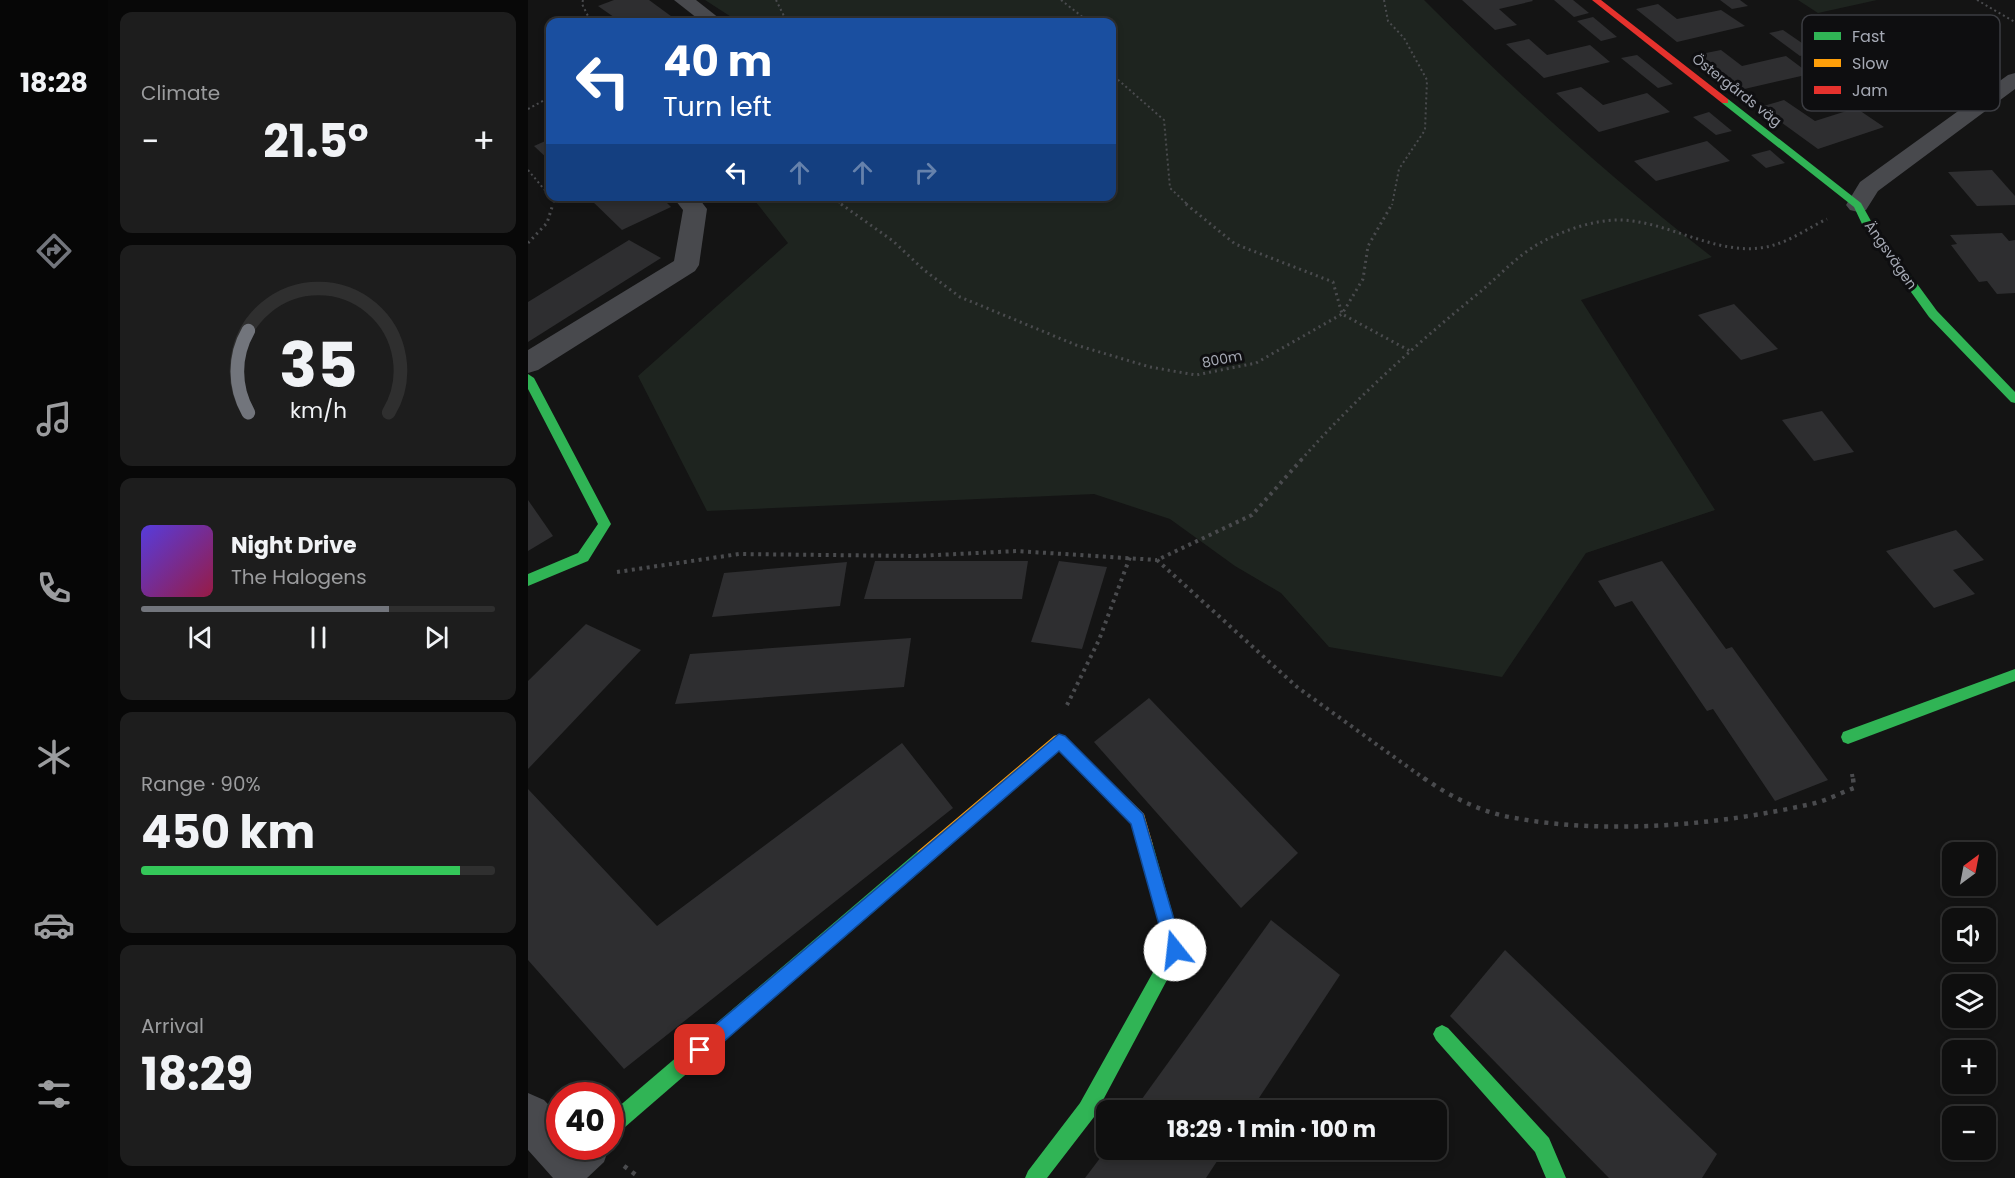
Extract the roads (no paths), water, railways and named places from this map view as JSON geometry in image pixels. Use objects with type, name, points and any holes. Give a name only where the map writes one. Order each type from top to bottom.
[{"type":"street","points":[[684,0],[709,18]]},
{"type":"street","name":"Östergårds väg","points":[[1596,0],[1858,205]]},
{"type":"street","name":"Ängsvägen","points":[[2000,90],[2015,79]]},
{"type":"street","name":"Ängsvägen","points":[[1971,111],[1868,187],[1858,205],[1866,222],[1933,314],[2015,399]]},
{"type":"street","points":[[528,363],[686,265],[695,209],[688,201]]},
{"type":"street","points":[[528,378],[605,524],[583,557],[528,580]]},
{"type":"street","points":[[1848,737],[2015,675]]},
{"type":"street","points":[[624,1115],[1059,741],[1138,819],[1175,950],[1087,1110],[1035,1178]]},
{"type":"street","points":[[1442,1034],[1542,1145],[1556,1178]]},
{"type":"street","points":[[528,1116],[546,1136]]}]
